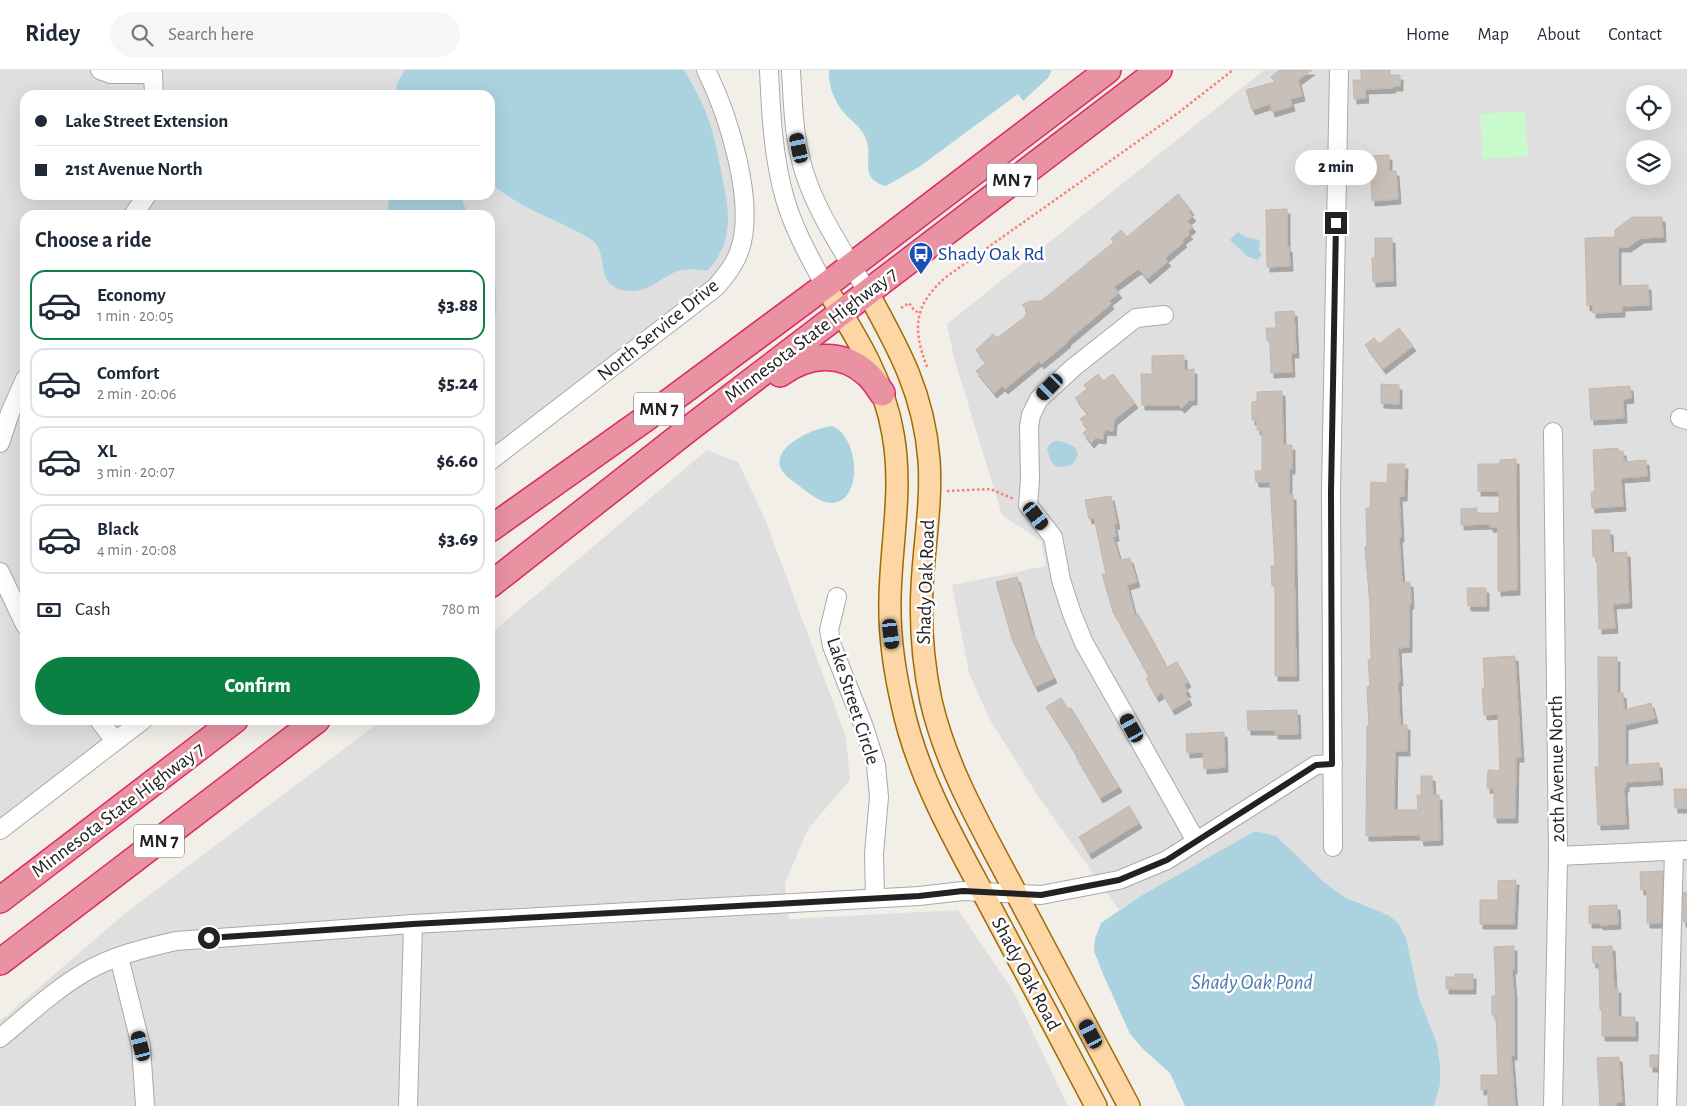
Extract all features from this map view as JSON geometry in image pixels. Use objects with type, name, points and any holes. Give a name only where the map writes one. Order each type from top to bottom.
[{"type":"highway","name":"Minnesota State Highway 7","points":[[495,525],[666,404],[825,286],[1108,70]]},
{"type":"highway","name":"Minnesota State Highway 7","points":[[495,581],[561,528],[1158,70]]},
{"type":"highway","points":[[561,528],[724,417],[792,366],[803,360],[823,357],[844,360],[868,374],[882,393]]},
{"type":"highway","name":"Minnesota State Highway 7","points":[[0,900],[228,725]]},
{"type":"highway","name":"MN 7","points":[[0,962],[310,725]]},
{"type":"main road","name":"Shady Oak Road","points":[[825,286],[862,347],[882,393],[893,435],[897,467],[897,501],[890,600],[894,659],[902,704],[912,742],[931,792],[1096,1106]]},
{"type":"main road","name":"Shady Oak Road","points":[[868,293],[910,373],[918,396],[927,438],[930,487],[922,585],[921,635],[925,668],[938,729],[963,793],[1129,1106]]},
{"type":"street","points":[[100,70],[111,74],[153,74],[154,90]]},
{"type":"street","name":"North Service Drive","points":[[495,457],[716,288],[732,269],[740,252],[745,232],[744,194],[726,115],[706,70]]},
{"type":"street","name":"Shady Oak Road","points":[[769,70],[773,145],[783,191],[795,227],[825,286]]},
{"type":"street","name":"Shady Oak Road","points":[[791,70],[796,135],[807,181],[817,204],[868,293]]},
{"type":"street","points":[[1333,847],[1331,492],[1339,70]]},
{"type":"street","points":[[1164,315],[1136,318],[1068,372],[1039,399],[1031,415],[1029,427],[1030,480],[1028,505],[1053,537],[1060,580],[1084,643],[1196,841]]},
{"type":"street","points":[[0,443],[20,391]]},
{"type":"street","name":"20th Avenue North","points":[[1552,1106],[1558,856],[1553,432]]},
{"type":"street","points":[[0,572],[20,614]]},
{"type":"street","name":"Lake Street Circle","points":[[837,597],[829,630],[830,638],[872,748],[878,779],[878,813],[874,854],[875,897]]},
{"type":"street","points":[[103,725],[115,741]]},
{"type":"street","points":[[0,830],[136,725]]},
{"type":"street","points":[[0,1038],[86,971],[143,948],[184,940],[413,924],[982,891],[1041,895],[1119,880],[1167,860],[1316,765],[1332,764]]},
{"type":"street","points":[[1558,856],[1680,851],[1667,1106]]},
{"type":"street","points":[[408,1106],[413,924]]},
{"type":"street","points":[[119,957],[141,1046],[145,1106]]},
{"type":"path","points":[[928,370],[919,339],[919,313],[934,288],[946,277],[1170,118],[1234,70]]},
{"type":"path","points":[[901,308],[909,303],[919,313]]},
{"type":"path","points":[[948,491],[990,489],[1028,505]]},
{"type":"shaded area","points":[[0,70],[706,70],[744,194],[732,269],[495,457],[495,210],[20,210],[20,725],[136,725],[0,830]]},
{"type":"shaded area","points":[[1264,70],[1687,70],[1687,1106],[1434,1106],[1440,1085],[1437,1043],[1419,998],[1406,936],[1398,923],[1346,898],[1305,865],[1255,831],[1119,910],[1038,796],[990,720],[969,673],[952,585],[1046,566],[1041,541],[1002,515],[954,358],[947,324]]},
{"type":"shaded area","points":[[707,450],[738,462],[765,519],[846,737],[850,780],[808,829],[785,883],[789,919],[958,910],[1012,989],[1068,1106],[0,1106],[0,1021],[122,916],[375,725],[495,725],[495,630]]},
{"type":"green space","points":[[1525,111],[1528,156],[1483,159],[1480,114]]},
{"type":"water","points":[[405,70],[684,70],[703,105],[717,149],[728,212],[728,225],[723,248],[707,271],[681,270],[674,272],[650,287],[636,291],[617,288],[606,277],[600,252],[596,244],[589,238],[521,204],[495,187],[495,90],[396,90],[397,83]]},
{"type":"water","points":[[829,70],[1052,70],[1048,78],[1023,101],[1018,94],[919,167],[886,186],[877,182],[869,173],[868,146],[865,136],[844,113],[837,102],[831,90]]},
{"type":"water","points":[[389,200],[462,200],[466,210],[388,210]]},
{"type":"water","points":[[1238,232],[1246,237],[1260,240],[1259,250],[1262,255],[1257,260],[1247,256],[1230,240]]},
{"type":"water","points":[[495,288],[496,298],[495,317]]},
{"type":"water","points":[[832,426],[842,433],[849,445],[853,459],[854,474],[851,487],[845,497],[835,503],[818,499],[790,479],[781,470],[780,460],[783,452],[800,437]]},
{"type":"water","points":[[1056,441],[1061,441],[1075,447],[1078,455],[1073,464],[1061,467],[1054,465],[1047,448]]},
{"type":"water","name":"Shady Oak Pond","points":[[1255,831],[1276,836],[1325,883],[1346,898],[1388,915],[1398,923],[1406,937],[1419,998],[1437,1043],[1440,1085],[1434,1106],[1185,1106],[1170,1073],[1143,1049],[1130,1034],[1094,951],[1095,939],[1101,923],[1139,897]]},
{"type":"building","points":[[1280,70],[1312,70],[1298,80],[1302,96],[1290,99],[1292,106],[1272,112],[1270,104],[1252,110],[1246,90],[1275,82],[1271,77]]},
{"type":"building","points":[[1361,70],[1390,70],[1390,75],[1400,75],[1400,86],[1365,89],[1366,98],[1354,99],[1353,80],[1361,80]]},
{"type":"building","points":[[1389,155],[1389,171],[1396,171],[1398,199],[1372,201],[1370,156]]},
{"type":"building","points":[[1178,194],[1191,210],[1189,212],[1193,216],[1187,221],[1193,227],[1187,232],[1190,234],[1182,240],[1184,242],[1165,258],[1168,261],[1147,279],[1139,269],[1114,287],[1119,293],[1109,301],[1111,304],[1068,342],[1041,364],[1039,361],[1005,389],[1002,386],[994,393],[976,371],[986,363],[976,350],[993,334],[997,338],[1026,316],[1028,312],[1022,305],[1030,301],[1041,301],[1114,242],[1111,239],[1121,230],[1127,237]]},
{"type":"building","points":[[1287,209],[1287,247],[1289,247],[1290,266],[1267,267],[1266,210]]},
{"type":"building","points":[[1632,217],[1662,217],[1663,237],[1641,238],[1628,247],[1618,247],[1618,286],[1648,285],[1649,305],[1622,306],[1622,312],[1593,313],[1593,305],[1587,306],[1585,238],[1615,237],[1615,230]]},
{"type":"building","points":[[1375,238],[1392,238],[1393,281],[1373,282],[1372,258],[1375,258]]},
{"type":"building","points":[[1294,311],[1296,353],[1291,353],[1292,372],[1271,373],[1270,341],[1267,341],[1266,328],[1276,328],[1275,312]]},
{"type":"building","points":[[1399,328],[1413,346],[1383,369],[1365,345],[1374,338],[1379,344]]},
{"type":"building","points":[[1184,355],[1184,370],[1194,369],[1194,400],[1190,400],[1182,408],[1178,405],[1142,405],[1141,374],[1152,374],[1152,356]]},
{"type":"building","points":[[1098,374],[1103,381],[1113,374],[1135,403],[1114,420],[1113,431],[1104,430],[1103,439],[1096,438],[1091,443],[1083,433],[1088,429],[1080,419],[1088,414],[1075,398],[1087,389],[1084,385]]},
{"type":"building","points":[[1381,384],[1399,385],[1399,404],[1381,403]]},
{"type":"building","points":[[1630,386],[1631,398],[1623,399],[1624,418],[1591,420],[1589,389]]},
{"type":"building","points":[[1282,391],[1283,445],[1292,445],[1292,469],[1289,469],[1289,495],[1293,495],[1296,676],[1275,676],[1275,586],[1272,586],[1271,566],[1275,566],[1270,482],[1256,482],[1255,471],[1262,471],[1262,430],[1257,430],[1257,420],[1252,420],[1252,402],[1257,401],[1257,392]]},
{"type":"building","points":[[1618,448],[1619,451],[1623,451],[1624,462],[1646,460],[1647,476],[1621,478],[1623,506],[1592,508],[1591,492],[1595,492],[1593,450]]},
{"type":"building","points":[[1516,459],[1517,590],[1498,591],[1498,527],[1490,527],[1490,524],[1461,525],[1461,509],[1477,508],[1477,513],[1499,513],[1499,491],[1478,491],[1478,464],[1500,464],[1500,460]]},
{"type":"building","points":[[1388,464],[1405,464],[1404,496],[1399,496],[1401,537],[1399,537],[1402,583],[1410,582],[1411,604],[1409,604],[1409,647],[1398,648],[1400,725],[1407,725],[1407,751],[1395,751],[1394,810],[1418,810],[1417,795],[1421,795],[1421,776],[1432,776],[1433,795],[1439,795],[1440,840],[1421,841],[1420,835],[1366,836],[1367,726],[1369,726],[1367,687],[1370,686],[1368,660],[1371,660],[1370,606],[1365,547],[1367,546],[1366,508],[1370,508],[1371,482],[1387,483]]},
{"type":"building","points":[[1111,496],[1117,524],[1114,524],[1116,536],[1113,537],[1120,560],[1130,558],[1137,582],[1127,585],[1135,616],[1138,614],[1167,667],[1177,662],[1188,682],[1184,685],[1188,692],[1185,693],[1189,700],[1172,710],[1162,693],[1156,697],[1146,678],[1149,677],[1113,612],[1102,574],[1106,574],[1094,518],[1089,519],[1085,500]]},
{"type":"building","points":[[1592,530],[1610,530],[1611,553],[1627,552],[1629,603],[1613,604],[1615,628],[1599,629],[1597,557],[1593,557]]},
{"type":"building","points":[[1017,577],[1032,632],[1054,678],[1035,687],[1012,639],[996,582]]},
{"type":"building","points":[[1467,588],[1486,588],[1486,606],[1468,606]]},
{"type":"building","points":[[1515,656],[1521,757],[1516,757],[1515,818],[1494,818],[1494,789],[1487,788],[1488,770],[1500,771],[1498,714],[1484,715],[1482,688],[1485,688],[1483,658]]},
{"type":"building","points":[[1598,657],[1617,657],[1617,693],[1623,693],[1624,710],[1651,703],[1655,718],[1625,725],[1625,765],[1659,763],[1660,780],[1626,782],[1626,787],[1624,787],[1626,824],[1598,825],[1595,767],[1599,767]]},
{"type":"building","points":[[1061,698],[1068,709],[1071,708],[1119,787],[1100,798],[1077,756],[1046,707]]},
{"type":"building","points":[[1297,710],[1298,734],[1275,734],[1275,730],[1248,730],[1247,711]]},
{"type":"building","points":[[1224,732],[1225,767],[1204,769],[1203,752],[1187,753],[1186,734]]},
{"type":"building","points":[[1674,789],[1687,789],[1687,808],[1675,808]]},
{"type":"building","points":[[1129,806],[1139,823],[1089,854],[1079,837]]},
{"type":"building","points":[[1663,871],[1661,923],[1647,923],[1647,890],[1641,890],[1640,872]]},
{"type":"building","points":[[1516,880],[1514,924],[1480,924],[1480,900],[1498,900],[1498,881]]},
{"type":"building","points":[[1687,892],[1687,922],[1683,922],[1683,893]]},
{"type":"building","points":[[1617,905],[1618,924],[1600,925],[1600,923],[1589,923],[1589,906]]},
{"type":"building","points":[[1514,946],[1514,969],[1512,969],[1514,1055],[1511,1055],[1515,1106],[1488,1106],[1488,1089],[1481,1090],[1481,1075],[1498,1075],[1496,1015],[1492,1015],[1492,996],[1496,996],[1494,947]]},
{"type":"building","points":[[1612,946],[1614,988],[1618,988],[1618,1017],[1635,1017],[1635,1036],[1602,1036],[1599,963],[1593,963],[1592,947]]},
{"type":"building","points":[[1455,974],[1473,974],[1473,989],[1446,989],[1446,977],[1455,977]]},
{"type":"building","points":[[1650,1055],[1658,1055],[1657,1067],[1650,1067]]},
{"type":"building","points":[[1619,1057],[1622,1102],[1616,1102],[1616,1106],[1600,1106],[1597,1058]]},
{"type":"place","name":"Shady Oak Rd","points":[[921,275]]},
{"type":"route","points":[[209,938],[413,924],[919,896],[956,892],[982,891],[1041,895],[1119,880],[1167,860],[1316,765],[1332,764],[1331,492],[1336,223]]}]
